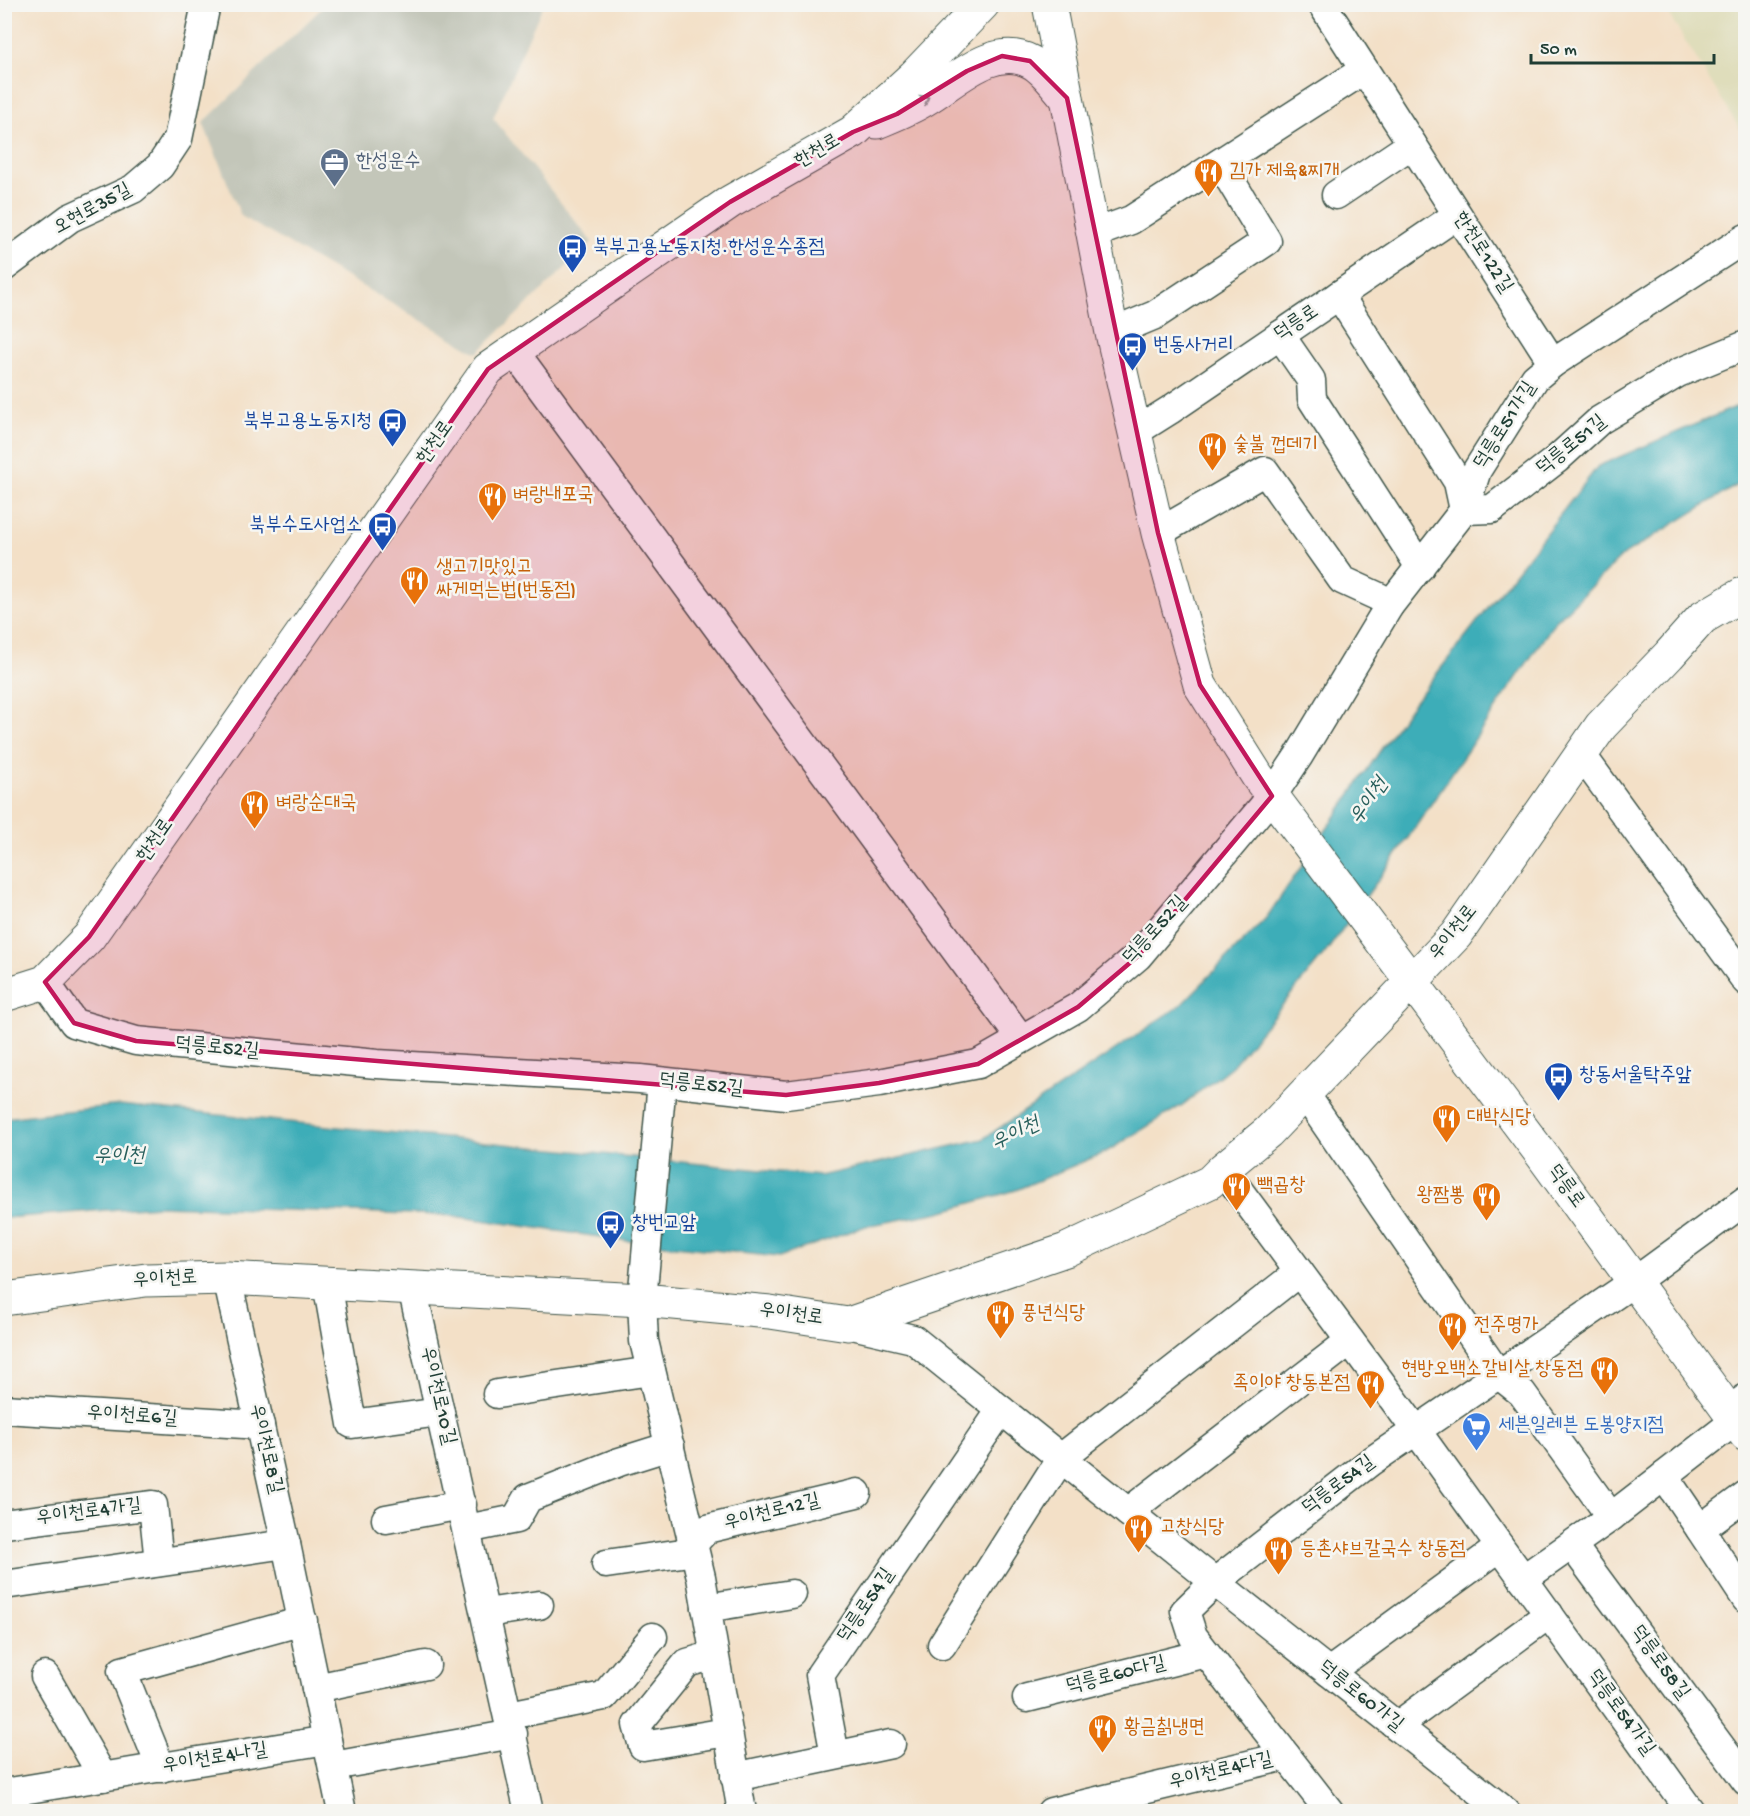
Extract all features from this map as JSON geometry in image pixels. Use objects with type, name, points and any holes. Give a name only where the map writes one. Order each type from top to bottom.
[{"type":"main road","name":"한천로","points":[[4,995],[45,982],[89,937],[488,369],[730,202],[853,132],[914,76],[983,4]]},
{"type":"main road","points":[[1049,4],[1112,333],[1158,533],[1200,685],[1258,777],[1280,807]]},
{"type":"main road","points":[[853,132],[927,99],[967,71],[1002,56],[1030,61],[1039,67],[1067,98]]},
{"type":"main road","name":"우이천로","points":[[4,1299],[146,1280],[227,1278],[642,1299],[770,1312],[848,1324],[1066,1250],[1210,1182],[1268,1132],[1456,935],[1601,726],[1702,618],[1746,592]]},
{"type":"main road","name":"덕릉로","points":[[1280,807],[1542,1155],[1634,1282],[1738,1416]]},
{"type":"street","name":"오현로35길","points":[[4,267],[70,218],[133,189],[160,166],[178,139],[206,4]]},
{"type":"street","name":"한천로122길","points":[[1322,4],[1553,363]]},
{"type":"street","points":[[1093,234],[1131,220],[1364,70]]},
{"type":"street","points":[[1336,195],[1412,144]]},
{"type":"street","points":[[1112,333],[1155,315],[1267,241],[1220,163]]},
{"type":"street","name":"덕릉로","points":[[1135,432],[1457,215]]},
{"type":"street","name":"덕릉로51가길","points":[[1464,510],[1477,470],[1535,378],[1553,363],[1746,238]]},
{"type":"street","name":"덕릉로51가길","points":[[1339,295],[1458,482],[1464,510]]},
{"type":"street","points":[[1280,335],[1311,381],[1312,399],[1419,567]]},
{"type":"street","name":"덕릉로51길","points":[[1464,510],[1492,509],[1557,459],[1600,420],[1678,373],[1746,345]]},
{"type":"street","points":[[514,351],[591,459],[1021,1040]]},
{"type":"street","points":[[1158,533],[1265,471],[1342,580],[1379,597],[1389,606]]},
{"type":"street","points":[[1280,807],[1298,758],[1389,606],[1464,510]]},
{"type":"street","points":[[1581,754],[1742,969]]},
{"type":"street","name":"덕릉로52길","points":[[45,982],[74,1023],[136,1041],[377,1064],[662,1082],[786,1095],[879,1083],[978,1064],[1078,1007],[1138,956],[1280,807]]},
{"type":"street","points":[[662,1082],[642,1299],[644,1341],[693,1544],[742,1812]]},
{"type":"street","points":[[1305,1094],[1498,1374],[1522,1393],[1611,1516]]},
{"type":"street","points":[[1223,1169],[1416,1430]]},
{"type":"street","name":"덕릉로54길","points":[[1215,1582],[1370,1462],[1634,1282],[1746,1200]]},
{"type":"street","points":[[942,1645],[1061,1458],[1299,1272]]},
{"type":"street","name":"우이천로8길","points":[[227,1278],[303,1621],[342,1812]]},
{"type":"street","points":[[327,1283],[352,1424],[440,1412]]},
{"type":"street","name":"우이천로10길","points":[[412,1287],[529,1812]]},
{"type":"street","points":[[914,1340],[915,1325],[920,1310],[932,1296]]},
{"type":"street","points":[[848,1324],[914,1340],[1215,1582],[1185,1611],[1193,1636],[1330,1812]]},
{"type":"street","points":[[1128,1512],[1350,1341]]},
{"type":"street","points":[[497,1394],[651,1371]]},
{"type":"street","name":"우이천로6길","points":[[5,1409],[260,1425]]},
{"type":"street","name":"덕릉로54길","points":[[835,1755],[820,1676],[1001,1410]]},
{"type":"street","name":"덕릉로","points":[[1523,1579],[1664,1476],[1738,1416]]},
{"type":"street","name":"덕릉로54가길","points":[[1416,1430],[1691,1812]]},
{"type":"street","points":[[386,1519],[464,1517],[516,1519],[528,1498],[619,1462],[670,1446]]},
{"type":"street","points":[[1664,1476],[1746,1599]]},
{"type":"street","name":"우이천로12길","points":[[606,1564],[682,1553],[707,1529],[857,1493]]},
{"type":"street","points":[[1700,1529],[1746,1495]]},
{"type":"street","name":"우이천로4가길","points":[[4,1524],[153,1505],[159,1562]]},
{"type":"street","points":[[4,1585],[286,1544]]},
{"type":"street","name":"덕릉로58길","points":[[1572,1545],[1746,1781]]},
{"type":"street","points":[[1329,1672],[1500,1547]]},
{"type":"street","name":"덕릉로60가길","points":[[1215,1582],[1506,1812]]},
{"type":"street","points":[[706,1608],[792,1594]]},
{"type":"street","points":[[486,1613],[539,1605]]},
{"type":"street","points":[[1397,1726],[1549,1614]]},
{"type":"street","points":[[161,1768],[122,1671],[303,1621]]},
{"type":"street","points":[[330,1753],[511,1724],[604,1696],[652,1637]]},
{"type":"street","name":"덕릉로60다길","points":[[1027,1698],[1206,1653]]},
{"type":"street","points":[[714,1655],[687,1663],[637,1725],[643,1746],[727,1731]]},
{"type":"street","points":[[316,1688],[426,1665]]},
{"type":"street","points":[[45,1676],[103,1777]]},
{"type":"street","points":[[735,1777],[891,1744]]},
{"type":"street","name":"우이천로4나길","points":[[4,1793],[161,1768],[330,1753]]},
{"type":"street","name":"우이천로4다길","points":[[1051,1812],[1117,1804],[1286,1756]]},
{"type":"highlighted area","points":[[1002,56],[1030,61],[1067,98],[1158,533],[1200,685],[1272,796],[1138,956],[1078,1007],[978,1064],[879,1083],[786,1095],[136,1041],[74,1023],[45,982],[89,937],[488,369],[730,202],[853,132],[897,114],[967,71]]},
{"type":"shaded area","points":[[325,5],[543,5],[493,118],[592,242],[477,353],[241,216],[203,123]]},
{"type":"shaded area","points":[[1663,5],[1745,5],[1745,137]]},
{"type":"water","name":"우이천","points":[[1745,403],[1745,480],[1622,556],[1554,623],[1397,854],[1326,952],[1232,1066],[1184,1104],[1106,1152],[1016,1190],[940,1212],[866,1226],[779,1257],[628,1241],[446,1215],[158,1206],[5,1218],[5,1118],[120,1105],[820,1176],[983,1139],[1181,1005],[1267,917],[1403,717],[1598,466]]},
{"type":"place","name":"한성운수","points":[[335,188]]},
{"type":"place","name":"김가 제육&찌개","points":[[1208,198]]},
{"type":"place","name":"북부고용노동지청.한성운수종점","points":[[572,274]]},
{"type":"place","name":"번동사거리","points":[[1132,372]]},
{"type":"place","name":"북부고용노동지청","points":[[393,448]]},
{"type":"place","name":"숯불 껍데기","points":[[1212,472]]},
{"type":"place","name":"벼랑내포국","points":[[492,522]]},
{"type":"place","name":"북부수도사업소","points":[[383,552]]},
{"type":"place","name":"생고기맛있고 싸게먹는법(번동점)","points":[[415,606]]},
{"type":"place","name":"벼랑순대국","points":[[255,830]]},
{"type":"place","name":"창동서울탁주앞","points":[[1558,1102]]},
{"type":"place","name":"대박식당","points":[[1446,1144]]},
{"type":"place","name":"빽곱창","points":[[1236,1212]]},
{"type":"place","name":"왕짬뽕","points":[[1486,1222]]},
{"type":"place","name":"창번교앞","points":[[611,1250]]},
{"type":"place","name":"풍년식당","points":[[1000,1340]]},
{"type":"place","name":"전주명가","points":[[1453,1352]]},
{"type":"place","name":"현방오백소갈비살 창동점","points":[[1604,1396]]},
{"type":"place","name":"족이야 창동본점","points":[[1371,1410]]},
{"type":"place","name":"세븐일레븐 도봉양지점","points":[[1477,1452]]},
{"type":"place","name":"고창식당","points":[[1139,1554]]},
{"type":"place","name":"등촌샤브칼국수 창동점","points":[[1279,1576]]},
{"type":"place","name":"황금칡냉면","points":[[1103,1754]]}]
